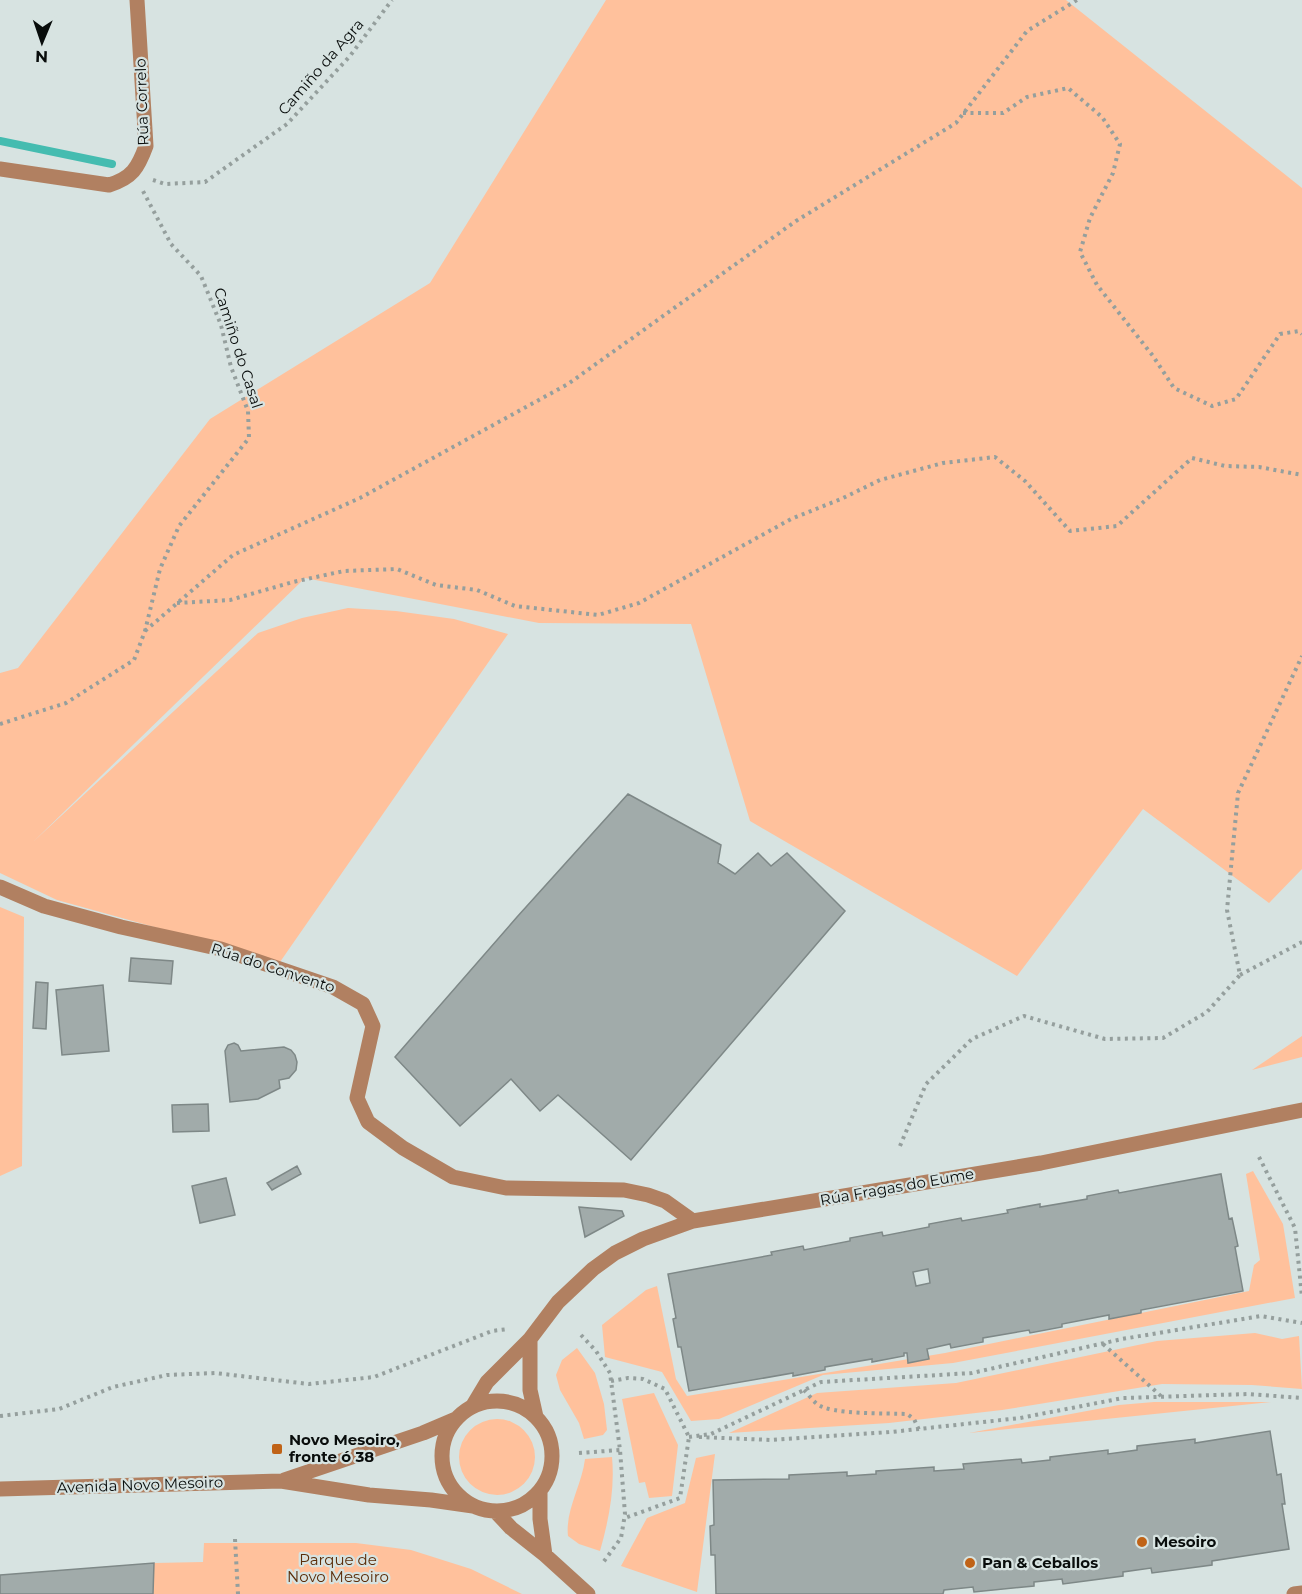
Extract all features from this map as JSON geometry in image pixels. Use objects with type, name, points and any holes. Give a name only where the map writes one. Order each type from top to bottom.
[{"type":"street","name":"Rúa Correlo","points":[[132,172],[146,146],[137,0]]},
{"type":"street","points":[[0,169],[109,185],[123,181],[132,172]]},
{"type":"street","name":"Rúa do Convento","points":[[0,887],[44,906],[121,927],[221,949],[333,987],[363,1004],[373,1026],[357,1098],[368,1122],[403,1148],[453,1177],[506,1188],[624,1190],[665,1201],[693,1221]]},
{"type":"street","name":"Rúa Fragas do Eume","points":[[472,1407],[487,1382],[530,1340],[558,1302],[593,1269],[615,1253],[643,1239],[693,1221],[1041,1163],[1302,1110]]},
{"type":"street","points":[[530,1340],[530,1390],[536,1417]]},
{"type":"street","points":[[488,1402],[506,1402],[522,1407],[536,1417],[546,1430],[551,1445],[552,1461],[548,1477],[540,1491],[528,1502],[513,1509],[496,1512],[473,1506],[459,1496],[448,1483],[443,1467],[442,1449],[447,1433],[456,1419],[472,1407],[488,1402]]},
{"type":"street","name":"Avenida Novo Mesoiro","points":[[281,1481],[423,1433],[456,1419]]},
{"type":"street","name":"Avenida Novo Mesoiro","points":[[0,1489],[281,1481],[369,1495],[473,1506]]},
{"type":"street","points":[[540,1491],[540,1519],[545,1555]]},
{"type":"street","points":[[496,1512],[511,1528],[588,1594]]},
{"type":"street","points":[[1294,1594],[1302,1593]]},
{"type":"path","name":"Camiño da Agra","points":[[132,172],[165,184],[205,182],[287,124],[350,56],[392,0]]},
{"type":"path","points":[[145,631],[234,555],[360,498],[568,384],[796,221],[956,123],[1027,31],[1077,0]]},
{"type":"path","points":[[963,113],[1003,113],[1027,98],[1068,88],[1102,117],[1120,144],[1113,173],[1090,218],[1080,252],[1096,285],[1153,356],[1174,388],[1212,406],[1236,399],[1280,334],[1299,331],[1302,334]]},
{"type":"path","name":"Camiño do Casal","points":[[0,724],[66,703],[134,660],[145,631],[160,569],[179,526],[249,438],[248,411],[231,367],[221,325],[201,276],[171,244],[132,172]]},
{"type":"path","points":[[177,603],[230,600],[292,582],[344,571],[397,568],[436,585],[477,590],[515,606],[598,615],[639,603],[791,519],[880,480],[943,464],[995,457],[1025,481],[1070,531],[1117,526],[1192,458],[1225,466],[1259,466],[1302,475]]},
{"type":"path","points":[[1240,975],[1227,910],[1238,793],[1302,656]]},
{"type":"path","points":[[900,1146],[926,1084],[972,1039],[1024,1016],[1105,1039],[1163,1038],[1207,1011],[1240,975],[1302,942]]},
{"type":"path","points":[[1259,1157],[1295,1228],[1302,1297]]},
{"type":"path","points":[[689,1437],[711,1434],[821,1382],[972,1373],[1102,1344],[1261,1316],[1302,1323]]},
{"type":"path","points":[[0,1416],[59,1409],[113,1387],[167,1375],[215,1373],[309,1384],[374,1377],[492,1331],[512,1329]]},
{"type":"path","points":[[581,1335],[596,1351],[610,1373],[620,1450],[624,1518],[621,1538],[602,1564]]},
{"type":"path","points":[[1102,1344],[1162,1396]]},
{"type":"path","points":[[611,1381],[628,1378],[643,1379],[665,1389],[689,1437],[680,1498],[624,1518]]},
{"type":"path","points":[[804,1390],[818,1405],[844,1412],[907,1414],[914,1419],[918,1430]]},
{"type":"path","points":[[689,1437],[771,1440],[918,1430],[1020,1418],[1123,1398],[1248,1394],[1302,1398]]},
{"type":"path","points":[[579,1453],[620,1450]]},
{"type":"path","points":[[235,1539],[238,1594]]},
{"type":"green space","points":[[606,0],[1066,0],[1302,188],[1302,869],[1269,903],[1143,809],[1017,976],[750,821],[691,624],[539,623],[305,578],[33,842],[258,633],[302,618],[348,608],[396,611],[454,619],[508,634],[280,962],[57,900],[0,873],[0,673],[18,668],[210,419],[430,283]]},
{"type":"green space","points":[[0,907],[24,917],[22,1166],[0,1176]]},
{"type":"green space","points":[[1302,1036],[1302,1057],[1252,1070]]},
{"type":"green space","points":[[1253,1171],[1283,1224],[1295,1298],[953,1363],[823,1375],[719,1419],[691,1421],[662,1372],[605,1357],[602,1325],[646,1290],[657,1286],[676,1379],[687,1396],[945,1353],[1249,1291],[1254,1265],[1260,1260],[1246,1174]]},
{"type":"green space","points":[[1255,1333],[1282,1339],[1299,1336],[1302,1389],[1252,1385],[1162,1384],[1002,1410],[889,1423],[729,1433],[817,1393],[956,1383],[1157,1341]]},
{"type":"green space","points":[[577,1348],[595,1373],[604,1404],[607,1430],[603,1435],[584,1439],[579,1423],[560,1390],[556,1375],[562,1360]]},
{"type":"green space","points":[[654,1393],[678,1445],[672,1496],[649,1498],[645,1482],[639,1483],[622,1399]]},
{"type":"green space","points":[[1154,1402],[1271,1402],[969,1433],[1119,1405]]},
{"type":"green space","points":[[490,1419],[504,1419],[518,1425],[529,1436],[535,1450],[532,1472],[524,1484],[504,1495],[490,1495],[476,1489],[465,1478],[459,1464],[459,1450],[465,1436],[476,1425]]},
{"type":"green space","points":[[715,1454],[697,1592],[621,1566],[647,1518],[685,1503],[696,1458]]},
{"type":"green space","points":[[612,1457],[613,1481],[600,1551],[579,1544],[568,1536],[569,1517],[585,1459]]},
{"type":"green space","name":"Parque de Novo Mesoiro","points":[[204,1543],[356,1543],[411,1550],[471,1569],[522,1594],[153,1594],[154,1563],[203,1562]]},
{"type":"building","points":[[628,794],[721,845],[718,863],[735,874],[758,853],[771,866],[787,853],[845,911],[631,1160],[558,1095],[540,1111],[511,1079],[460,1126],[395,1057]]},
{"type":"building","points":[[131,958],[173,961],[171,984],[129,981]]},
{"type":"building","points":[[36,982],[48,983],[46,1029],[33,1028]]},
{"type":"building","points":[[103,985],[109,1051],[62,1055],[56,990]]},
{"type":"building","points":[[234,1043],[241,1051],[284,1047],[291,1050],[297,1062],[296,1070],[289,1078],[279,1080],[280,1088],[258,1099],[230,1102],[225,1051],[228,1045]]},
{"type":"building","points":[[208,1104],[209,1131],[173,1132],[172,1105]]},
{"type":"building","points":[[297,1166],[301,1174],[272,1190],[267,1183]]},
{"type":"building","points":[[1221,1174],[1229,1219],[1232,1218],[1238,1246],[1235,1247],[1243,1291],[1141,1310],[1141,1313],[1109,1319],[1109,1315],[1030,1333],[1029,1330],[983,1338],[983,1342],[951,1348],[950,1344],[927,1349],[929,1359],[908,1363],[907,1353],[904,1353],[904,1356],[825,1367],[825,1370],[793,1376],[793,1373],[689,1391],[681,1347],[678,1347],[673,1319],[676,1318],[668,1274],[772,1255],[771,1252],[803,1246],[804,1250],[882,1232],[883,1236],[961,1218],[962,1221],[1008,1213],[1007,1210],[1040,1204],[1040,1207],[1087,1199],[1087,1196],[1118,1190],[1119,1193]],"holes":[[[928,1269],[930,1283],[916,1286],[913,1272]]]},
{"type":"building","points":[[226,1178],[235,1215],[200,1223],[192,1186]]},
{"type":"building","points":[[579,1207],[622,1211],[624,1216],[585,1237]]},
{"type":"building","points":[[1270,1431],[1277,1475],[1281,1474],[1285,1504],[1282,1504],[1289,1549],[1212,1561],[1212,1565],[1152,1573],[1151,1568],[1123,1572],[1123,1576],[1063,1584],[1062,1579],[1034,1582],[1034,1586],[974,1592],[973,1587],[944,1590],[943,1594],[716,1594],[715,1555],[711,1555],[710,1526],[714,1525],[713,1480],[789,1479],[789,1475],[847,1472],[847,1476],[876,1474],[876,1471],[934,1467],[934,1471],[964,1469],[963,1464],[1021,1459],[1022,1463],[1108,1450],[1108,1454],[1137,1450],[1137,1446],[1195,1439],[1195,1443]]},
{"type":"building","points":[[154,1563],[153,1594],[0,1594],[0,1575]]},
{"type":"waterway","points":[[0,141],[112,164]]},
{"type":"place","name":"Novo Mesoiro, fronte ó 38","points":[[277,1449]]},
{"type":"place","name":"Mesoiro","points":[[1142,1542]]},
{"type":"place","name":"Pan & Ceballos","points":[[970,1563]]}]
